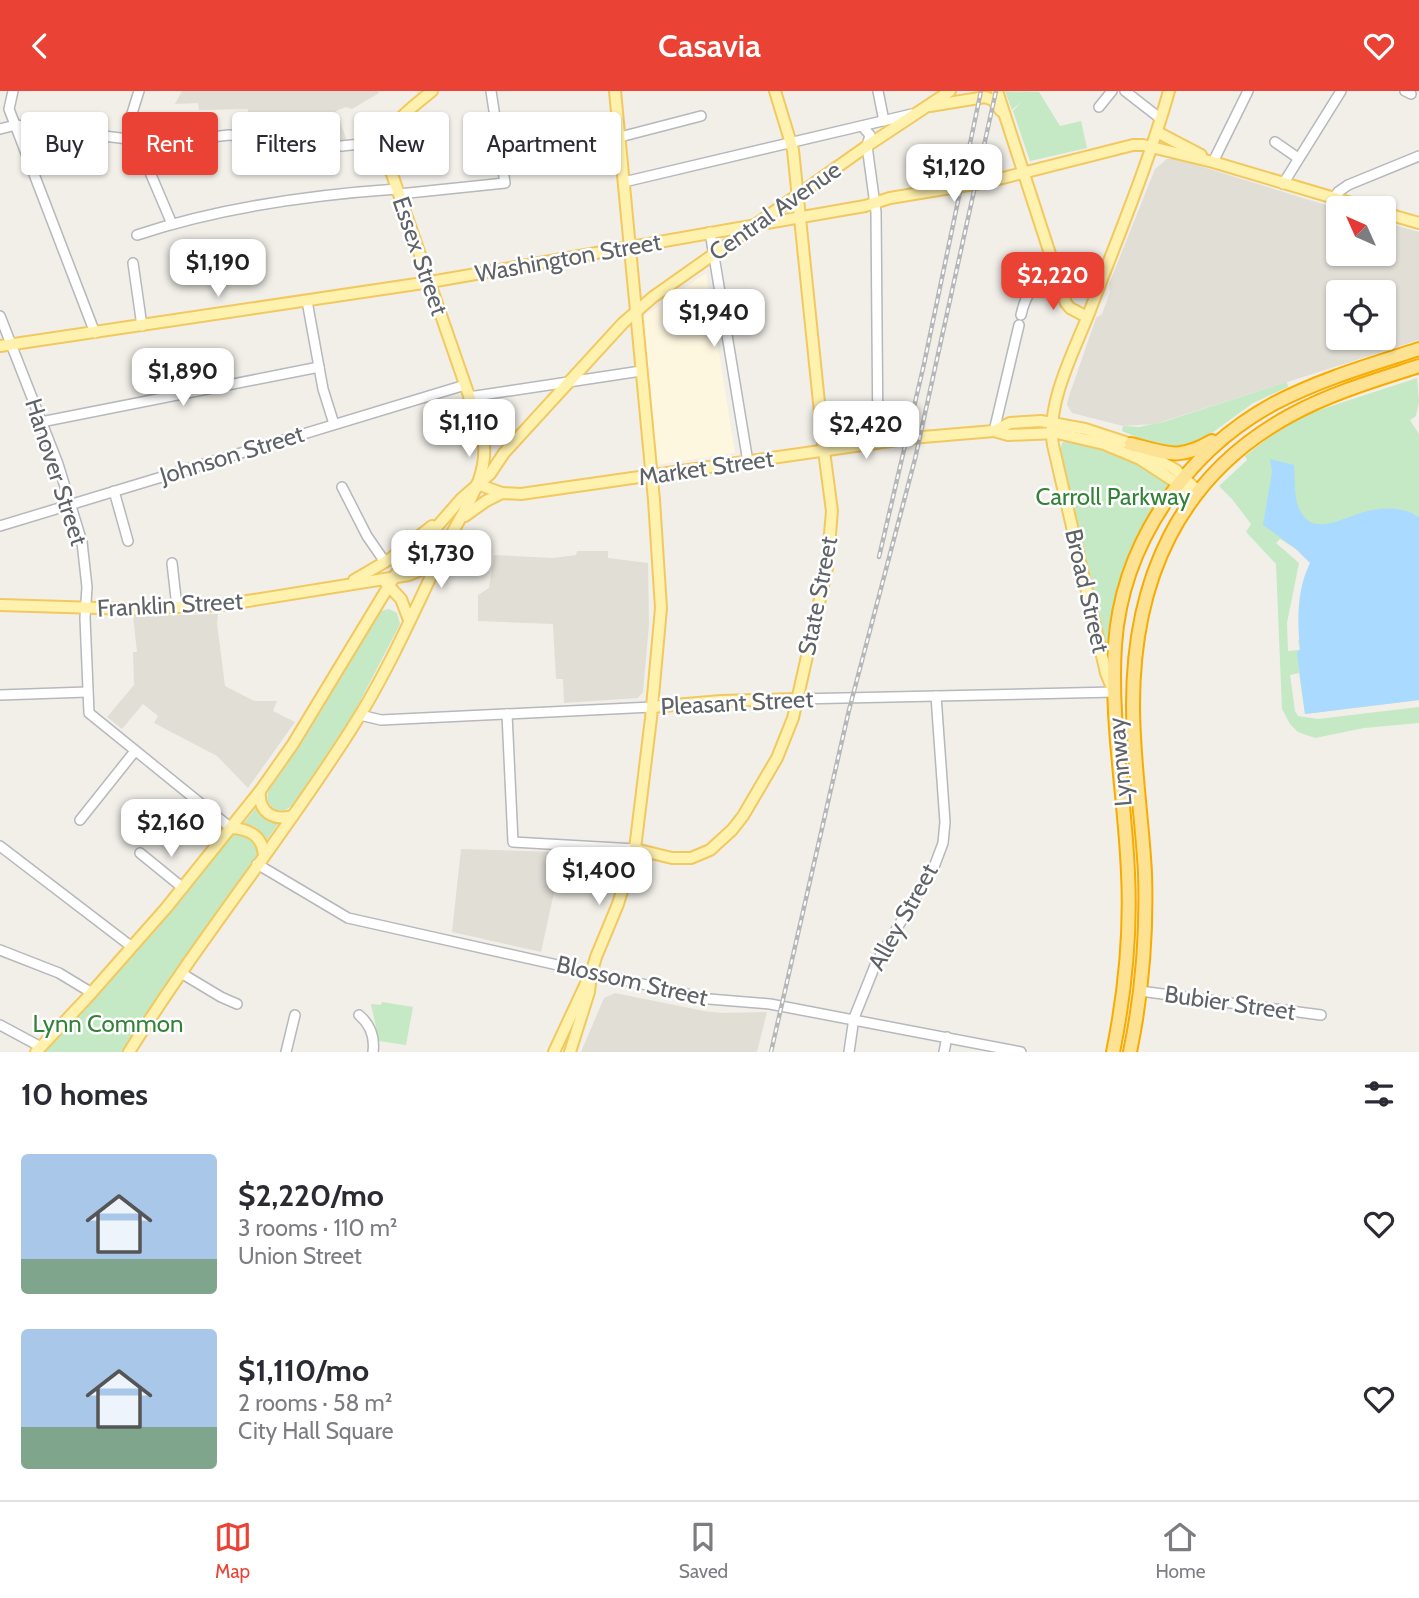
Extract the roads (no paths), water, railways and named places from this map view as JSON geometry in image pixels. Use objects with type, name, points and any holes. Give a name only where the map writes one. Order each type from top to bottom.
[{"type":"highway","name":"Lynnway","points":[[1113,1052],[1124,985],[1129,907],[1115,692],[1116,632],[1128,580],[1149,530],[1177,477],[1251,418],[1277,402],[1325,380],[1419,349]]},
{"type":"highway","name":"Lynnway","points":[[1130,1052],[1140,991],[1145,897],[1133,724],[1136,646],[1142,610],[1157,561],[1173,529],[1199,492],[1235,453],[1279,421],[1341,392],[1419,366]]},
{"type":"highway","points":[[1131,444],[1183,454],[1195,451],[1251,418]]},
{"type":"main road","points":[[407,112],[432,91]]},
{"type":"main road","points":[[615,91],[617,112]]},
{"type":"main road","name":"State Street","points":[[635,849],[671,858],[691,858],[710,849],[732,830],[750,806],[778,758],[793,718],[830,552],[832,511],[791,143],[775,91]]},
{"type":"main road","name":"Central Avenue","points":[[477,484],[490,474],[504,453],[635,311],[867,146],[950,91]]},
{"type":"main road","points":[[997,91],[1069,307],[1087,317]]},
{"type":"main road","points":[[1051,427],[1087,317],[1170,91]]},
{"type":"main road","points":[[920,110],[985,97],[995,103],[1006,120]]},
{"type":"main road","name":"Washington Street","points":[[1157,132],[1213,162]]},
{"type":"main road","name":"Washington Street","points":[[6,345],[430,282],[799,217],[890,198],[980,184],[1130,145],[1151,147],[1213,162],[1327,196]]},
{"type":"main road","points":[[554,1052],[591,974],[618,904],[635,849],[652,707],[661,597],[621,148]]},
{"type":"main road","name":"Essex Street","points":[[392,175],[483,436]]},
{"type":"main road","points":[[1396,216],[1419,223]]},
{"type":"main road","name":"Market Street","points":[[477,484],[502,493],[525,493],[878,443],[994,431],[1010,423],[1070,431]]},
{"type":"main road","name":"Broad Street","points":[[1051,427],[1106,673],[1115,692]]},
{"type":"main road","points":[[1070,431],[1131,444],[1199,492]]},
{"type":"main road","points":[[1070,431],[1124,451],[1177,477]]},
{"type":"main road","points":[[483,436],[494,453],[504,453]]},
{"type":"main road","points":[[129,1052],[360,715],[454,528],[473,497],[484,462],[483,436]]},
{"type":"main road","points":[[38,1049],[92,993],[231,828],[293,744],[388,581],[477,484]]},
{"type":"main road","name":"Market Street","points":[[454,528],[473,509],[502,493]]},
{"type":"main road","name":"Franklin Street","points":[[338,587],[373,570],[442,520]]},
{"type":"main road","name":"Franklin Street","points":[[0,605],[86,608],[240,603],[388,581],[423,569],[445,546]]},
{"type":"main road","points":[[373,570],[388,581],[404,603],[410,620]]},
{"type":"main road","name":"Pleasant Street","points":[[652,707],[721,701],[797,699]]},
{"type":"main road","points":[[260,790],[262,806],[268,814],[280,818],[292,816]]},
{"type":"main road","points":[[231,828],[244,829],[254,834],[263,846],[260,859]]},
{"type":"main road","points":[[569,1052],[589,992],[591,974]]},
{"type":"street","points":[[13,91],[9,109],[95,333]]},
{"type":"street","points":[[132,112],[138,91]]},
{"type":"street","points":[[137,235],[226,211],[322,194],[398,192],[505,183],[491,91]]},
{"type":"street","points":[[878,91],[884,121]]},
{"type":"street","points":[[1099,107],[1112,91]]},
{"type":"street","points":[[1125,91],[1161,119]]},
{"type":"street","points":[[1213,162],[1248,91]]},
{"type":"street","points":[[1283,184],[1341,91]]},
{"type":"street","points":[[624,182],[884,121],[920,110]]},
{"type":"street","points":[[621,137],[701,116]]},
{"type":"street","points":[[0,129],[16,125],[122,138]]},
{"type":"street","points":[[862,126],[870,133],[867,146],[875,203],[878,443]]},
{"type":"street","points":[[218,136],[254,137],[313,149],[354,145]]},
{"type":"street","points":[[1275,142],[1298,157]]},
{"type":"street","points":[[1335,196],[1348,185],[1419,156]]},
{"type":"street","points":[[150,175],[172,224]]},
{"type":"street","points":[[710,232],[748,462]]},
{"type":"street","points":[[133,263],[142,326]]},
{"type":"street","points":[[994,431],[1026,296],[1034,286],[1057,275]]},
{"type":"street","points":[[307,301],[319,367],[334,424]]},
{"type":"street","name":"Hanover Street","points":[[0,316],[6,345],[41,422],[82,543],[87,587],[88,711],[231,828]]},
{"type":"street","points":[[41,422],[319,367]]},
{"type":"street","points":[[469,397],[641,371]]},
{"type":"street","name":"Johnson Street","points":[[0,526],[465,385]]},
{"type":"street","points":[[342,487],[370,541],[385,562]]},
{"type":"street","points":[[114,491],[128,541]]},
{"type":"street","points":[[172,563],[177,607]]},
{"type":"street","points":[[0,695],[87,692]]},
{"type":"street","name":"Pleasant Street","points":[[797,699],[1115,692]]},
{"type":"street","name":"Alley Street","points":[[849,1052],[854,1019],[876,963],[934,867],[943,843],[936,696]]},
{"type":"street","name":"Pleasant Street","points":[[360,715],[384,720],[652,707]]},
{"type":"street","points":[[507,714],[513,842],[635,849]]},
{"type":"street","points":[[80,820],[135,751]]},
{"type":"street","points":[[0,846],[132,947]]},
{"type":"street","points":[[140,853],[183,888]]},
{"type":"street","name":"Blossom Street","points":[[260,859],[348,918],[709,999],[764,1003],[1021,1052]]},
{"type":"street","points":[[0,950],[58,972],[92,993]]},
{"type":"street","points":[[181,973],[237,1004]]},
{"type":"street","name":"Bubier Street","points":[[1140,991],[1321,1015]]},
{"type":"street","points":[[359,1014],[366,1020],[373,1034],[373,1052]]},
{"type":"street","points":[[286,1052],[295,1015]]},
{"type":"street","points":[[0,1025],[38,1049]]},
{"type":"street","points":[[944,1052],[947,1037]]},
{"type":"water","points":[[1270,459],[1294,465],[1297,503],[1308,521],[1324,524],[1383,509],[1398,509],[1419,517],[1419,700],[1305,714],[1297,653],[1300,649],[1298,616],[1300,594],[1310,563],[1263,525],[1272,472]]},
{"type":"railway","points":[[879,557],[924,364],[981,91]]},
{"type":"railway","points":[[771,1052],[849,710],[915,459],[996,91]]},
{"type":"park label","name":"Carroll Parkway","points":[[1113,497]]},
{"type":"park label","name":"Lynn Common","points":[[108,1024]]}]
